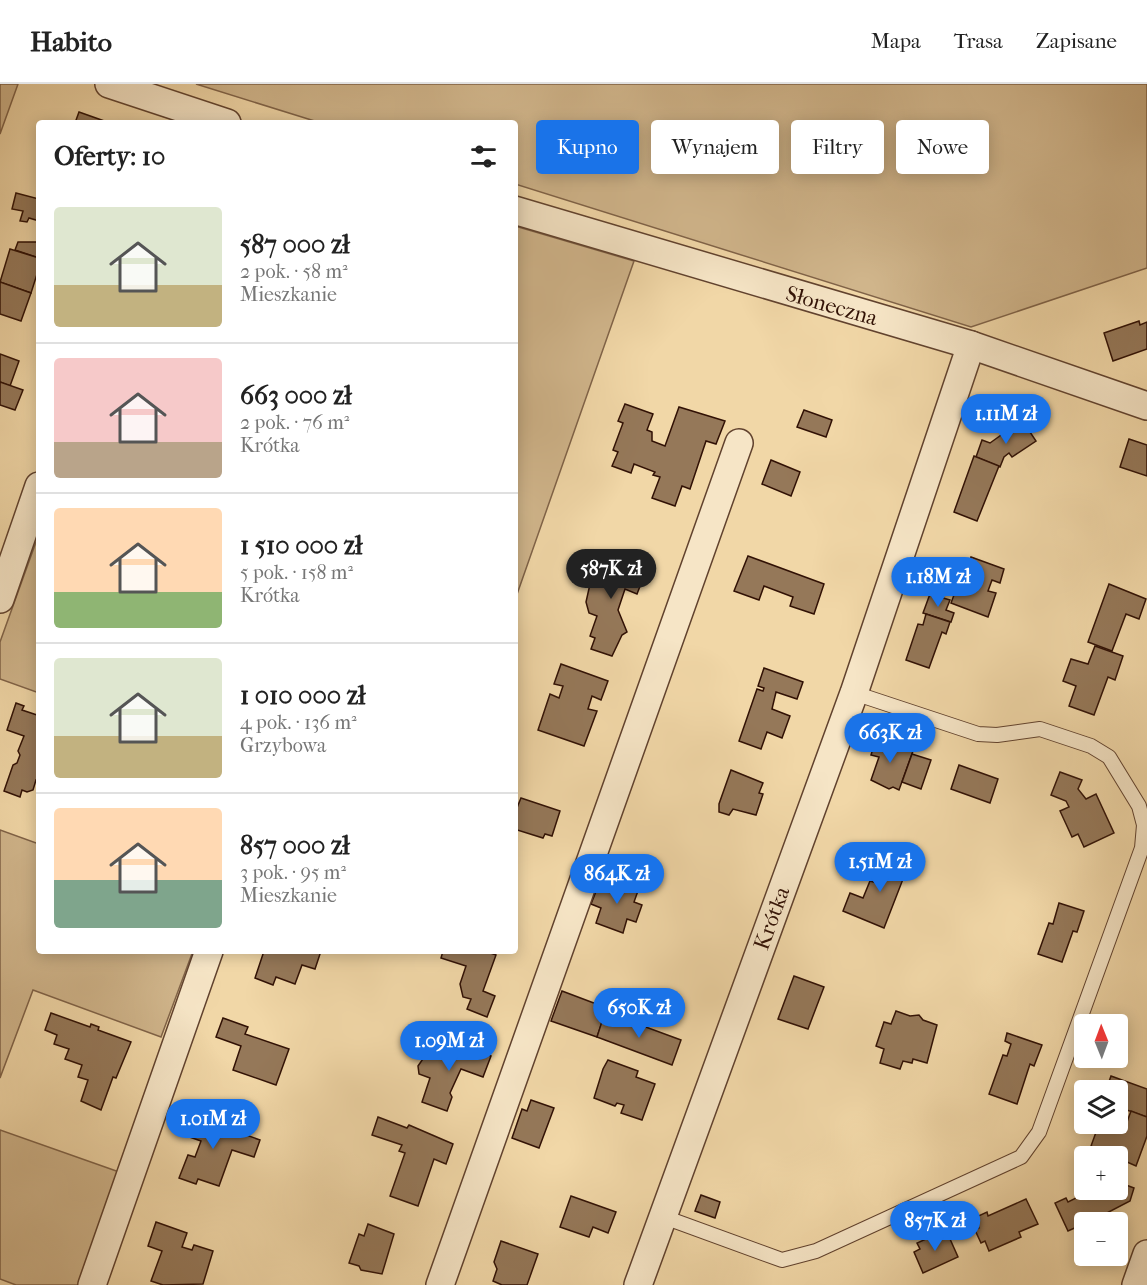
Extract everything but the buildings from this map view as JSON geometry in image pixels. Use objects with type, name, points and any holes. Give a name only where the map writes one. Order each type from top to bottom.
[{"type":"street","points":[[110,84],[218,120]]},
{"type":"street","name":"Słoneczna","points":[[518,211],[971,345],[1147,406]]},
{"type":"street","name":"Krótka","points":[[638,1285],[854,693],[971,345]]},
{"type":"street","points":[[440,1285],[739,443]]},
{"type":"street","points":[[0,599],[36,495]]},
{"type":"street","points":[[92,1285],[208,954]]},
{"type":"street","points":[[1136,1285],[1147,1254]]},
{"type":"lane","points":[[664,1217],[782,1260],[816,1251],[1022,1157],[1039,1132],[1138,859],[1144,825],[1139,806],[1120,770],[1109,757],[1091,746],[1040,729],[996,735],[978,734],[854,693]]},
{"type":"shaded area","points":[[0,84],[18,84],[0,134]]},
{"type":"shaded area","points":[[196,84],[1147,84],[1147,268],[971,327],[518,185],[518,120],[311,120]]},
{"type":"shaded area","points":[[518,227],[634,261],[518,591]]},
{"type":"shaded area","points":[[36,542],[36,692],[0,679],[0,642]]},
{"type":"shaded area","points":[[0,830],[36,843],[36,954],[192,954],[161,1037],[33,990],[0,1078]]},
{"type":"shaded area","points":[[0,1130],[122,1173],[80,1285],[16,1285],[0,1279]]}]
